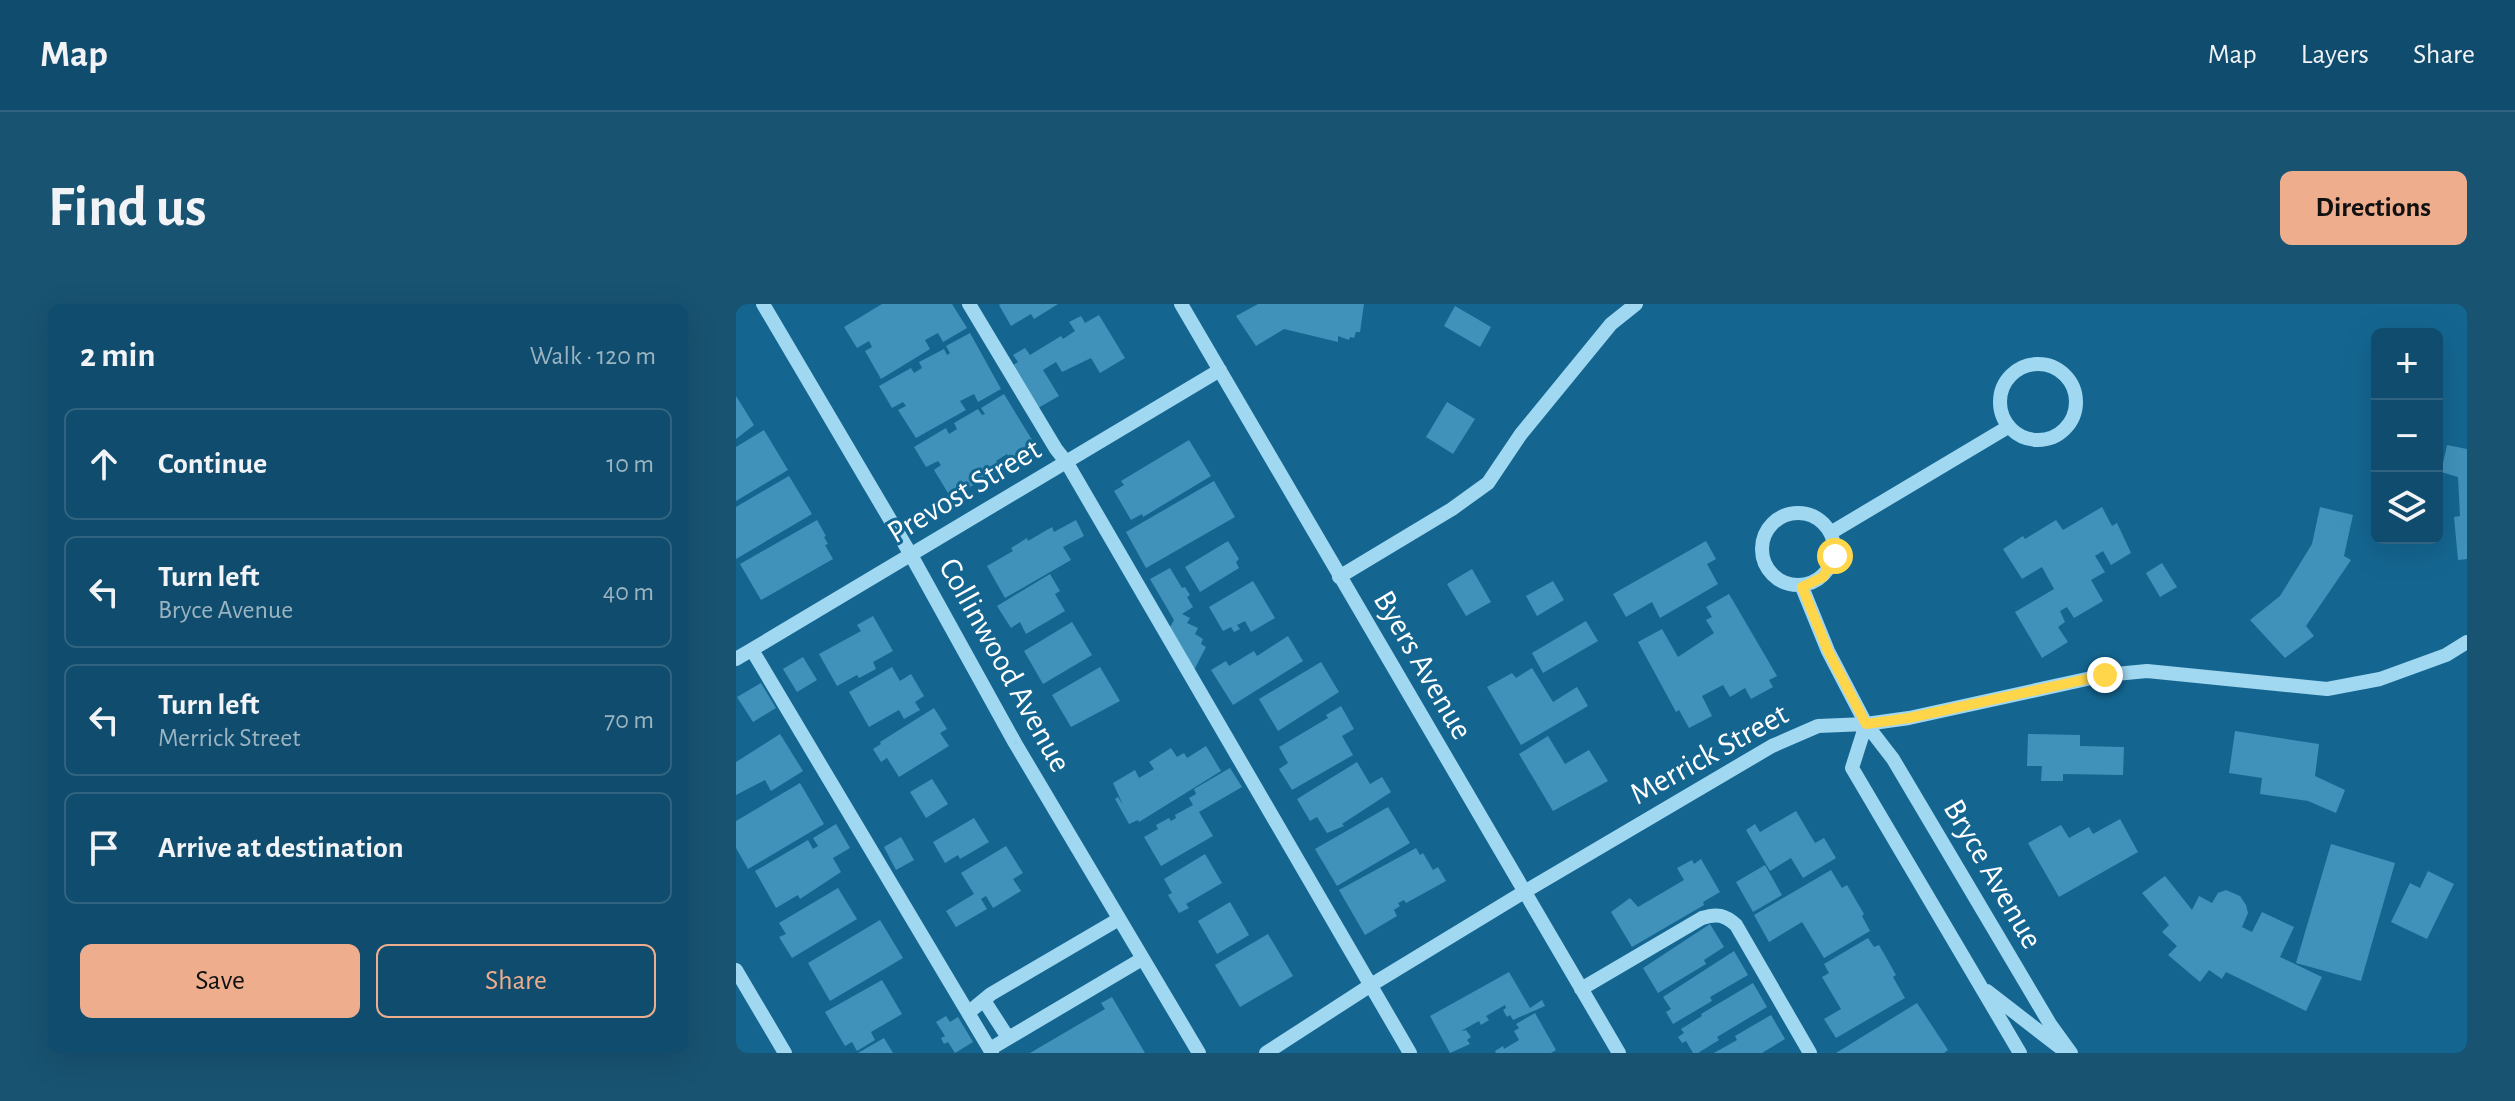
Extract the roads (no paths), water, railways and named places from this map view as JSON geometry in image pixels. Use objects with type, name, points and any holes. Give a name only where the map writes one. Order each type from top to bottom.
[{"type":"street","name":"Collinwood Avenue","points":[[763,304],[911,555],[1015,743],[1199,1053]]},
{"type":"street","points":[[969,304],[1067,463],[1410,1053]]},
{"type":"street","name":"Byers Avenue","points":[[1181,304],[1619,1053]]},
{"type":"street","points":[[1339,577],[1452,509],[1488,483],[1521,434],[1601,336],[1636,304]]},
{"type":"street","points":[[2038,363],[2059,370],[2073,387],[2076,408],[2066,428],[2048,439],[2026,439],[2008,427],[1999,406],[2003,385],[2017,369],[2038,363]]},
{"type":"street","name":"Prevost Street","points":[[736,659],[1220,370]]},
{"type":"street","points":[[1832,532],[2008,427]]},
{"type":"street","points":[[1786,513],[1813,514],[1832,532],[1835,556],[1823,577],[1802,587],[1776,579],[1761,557],[1765,530],[1786,513]]},
{"type":"street","name":"Bryce Avenue","points":[[1802,587],[1828,651],[1866,724],[1893,759],[2069,1053]]},
{"type":"street","name":"Merrick Street","points":[[1266,1053],[1524,892],[1772,746],[1818,726],[1909,718],[2105,675],[2133,672],[2327,689],[2380,679],[2446,655],[2467,642]]},
{"type":"street","points":[[752,650],[991,1051],[1007,1036],[1142,959]]},
{"type":"street","name":"Bryce Avenue","points":[[1866,724],[1852,768],[2020,1053]]},
{"type":"street","points":[[1581,989],[1694,922],[1713,914],[1726,917],[1736,925],[1810,1053]]},
{"type":"street","points":[[968,1013],[991,994],[1119,919]]},
{"type":"street","points":[[736,970],[785,1053]]},
{"type":"street","points":[[1980,986],[2069,1053]]},
{"type":"street","points":[[985,1002],[1007,1036]]}]
